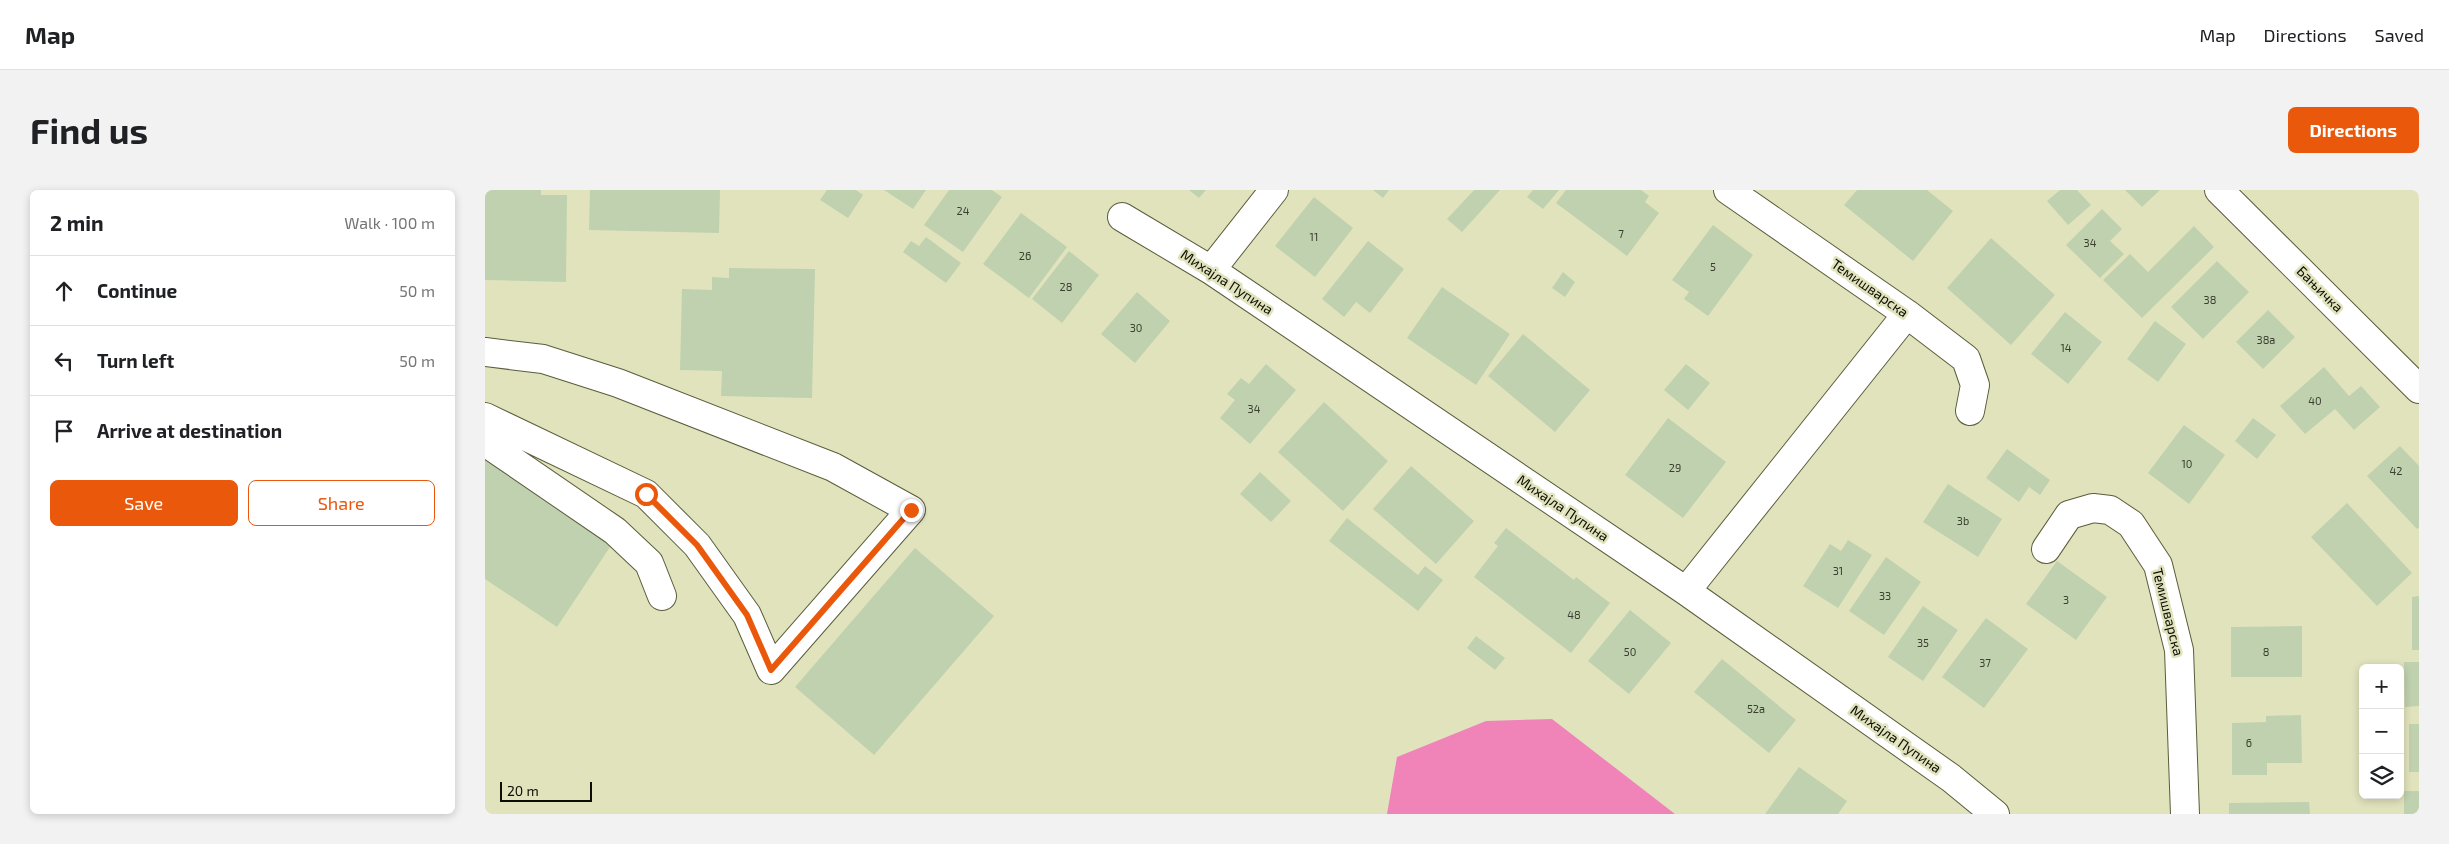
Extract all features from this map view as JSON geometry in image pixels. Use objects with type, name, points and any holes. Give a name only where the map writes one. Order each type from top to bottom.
[{"type":"street","points":[[1211,270],[1274,190]]},
{"type":"street","name":"Темишварска","points":[[1727,190],[1907,314],[1965,359],[1975,385],[1970,412]]},
{"type":"street","name":"Бањичка","points":[[2219,190],[2419,389]]},
{"type":"street","name":"Михајла Пупина","points":[[1122,217],[1211,270],[1686,591],[1951,778],[1995,814]]},
{"type":"street","points":[[1686,591],[1907,314]]},
{"type":"street","points":[[485,352],[543,359],[618,383],[833,467],[911,510],[771,670],[747,615],[697,545],[646,494],[485,417]]},
{"type":"street","points":[[485,442],[615,531],[649,563],[662,596]]},
{"type":"street","name":"Темишварска","points":[[2046,548],[2069,515],[2093,508],[2110,510],[2131,524],[2158,565],[2179,650],[2185,814]]},
{"type":"shaded area","points":[[1552,719],[1675,814],[1387,814],[1397,757],[1486,721]]},
{"type":"building","points":[[485,190],[541,190],[541,195],[567,195],[566,282],[485,280]]},
{"type":"building","points":[[590,190],[720,190],[719,233],[589,230]]},
{"type":"building","points":[[827,190],[856,190],[863,195],[848,218],[820,200]]},
{"type":"building","points":[[884,190],[926,190],[913,209]]},
{"type":"building","points":[[949,190],[992,190],[1002,197],[963,252],[924,225]]},
{"type":"building","points":[[1189,190],[1206,190],[1199,198]]},
{"type":"building","points":[[1373,190],[1389,190],[1383,198]]},
{"type":"building","points":[[1474,190],[1500,190],[1462,232],[1447,219]]},
{"type":"building","points":[[1533,190],[1559,190],[1543,209],[1527,197]]},
{"type":"building","points":[[1566,190],[1641,190],[1649,196],[1645,202],[1659,213],[1627,256],[1556,203]]},
{"type":"building","points":[[1857,190],[1927,190],[1953,211],[1913,261],[1844,205]]},
{"type":"building","points":[[2060,190],[2077,190],[2091,205],[2068,225],[2047,201]]},
{"type":"building","points":[[2125,190],[2160,190],[2142,207]]},
{"type":"building","points":[[1314,197],[1353,228],[1315,277],[1275,246]]},
{"type":"building","points":[[2102,209],[2122,229],[2110,241],[2124,254],[2100,278],[2066,245]]},
{"type":"building","points":[[1021,213],[1067,247],[1029,298],[983,264]]},
{"type":"building","points":[[1713,225],[1753,255],[1708,316],[1684,299],[1689,292],[1672,280]]},
{"type":"building","points":[[2194,226],[2214,247],[2142,318],[2103,280],[2130,254],[2148,272]]},
{"type":"building","points":[[926,237],[961,263],[946,283],[903,252],[911,241],[919,246]]},
{"type":"building","points":[[1991,238],[2055,295],[2011,345],[1947,288]]},
{"type":"building","points":[[1368,241],[1404,269],[1370,313],[1356,302],[1344,317],[1322,299]]},
{"type":"building","points":[[1069,251],[1099,275],[1062,323],[1032,299]]},
{"type":"building","points":[[2217,261],[2249,292],[2203,339],[2171,307]]},
{"type":"building","points":[[729,268],[815,269],[812,398],[721,396],[722,371],[680,370],[682,289],[712,290],[712,277],[729,278]]},
{"type":"building","points":[[1563,272],[1575,282],[1565,297],[1552,288]]},
{"type":"building","points":[[1442,287],[1510,334],[1476,385],[1407,338]]},
{"type":"building","points":[[1137,292],[1170,321],[1135,363],[1101,334]]},
{"type":"building","points":[[2268,310],[2295,337],[2263,369],[2236,342]]},
{"type":"building","points":[[2065,312],[2102,342],[2068,384],[2031,354]]},
{"type":"building","points":[[2155,321],[2186,344],[2158,382],[2127,359]]},
{"type":"building","points":[[1523,334],[1590,390],[1555,432],[1488,376]]},
{"type":"building","points":[[1266,364],[1296,390],[1250,444],[1220,418],[1235,400],[1227,394],[1241,378],[1249,384]]},
{"type":"building","points":[[1686,364],[1710,383],[1688,410],[1664,390]]},
{"type":"building","points":[[2324,367],[2349,396],[2361,386],[2380,407],[2354,430],[2335,409],[2305,434],[2280,406]]},
{"type":"building","points":[[1324,402],[1388,461],[1343,511],[1278,452]]},
{"type":"building","points":[[1668,418],[1726,462],[1683,518],[1625,475]]},
{"type":"building","points":[[2253,418],[2276,435],[2257,459],[2235,441]]},
{"type":"building","points":[[2184,425],[2225,455],[2189,504],[2148,473]]},
{"type":"building","points":[[2400,446],[2419,466],[2419,527],[2417,529],[2367,476]]},
{"type":"building","points":[[2007,449],[2050,480],[2040,495],[2029,487],[2019,502],[1986,478]]},
{"type":"building","points":[[485,455],[614,541],[557,627],[485,579]]},
{"type":"building","points":[[1411,466],[1474,521],[1436,564],[1373,509]]},
{"type":"building","points":[[1260,472],[1291,501],[1271,522],[1240,494]]},
{"type":"building","points":[[1948,484],[2002,519],[1978,557],[1923,522]]},
{"type":"building","points":[[2347,503],[2412,573],[2377,606],[2311,537]]},
{"type":"building","points":[[1347,518],[1418,575],[1425,566],[1443,580],[1418,611],[1329,541]]},
{"type":"building","points":[[1506,528],[1574,580],[1576,577],[1610,603],[1571,653],[1474,577],[1498,546],[1494,543]]},
{"type":"building","points":[[1848,540],[1872,555],[1838,608],[1803,586],[1830,544],[1841,551]]},
{"type":"building","points":[[915,548],[994,616],[874,755],[795,687]]},
{"type":"building","points":[[1886,557],[1921,582],[1884,635],[1849,611]]},
{"type":"building","points":[[2057,561],[2107,597],[2076,640],[2026,604]]},
{"type":"building","points":[[2419,596],[2419,650],[2412,650],[2412,597]]},
{"type":"building","points":[[1923,606],[1958,630],[1923,681],[1888,657]]},
{"type":"building","points":[[1630,610],[1671,643],[1629,694],[1588,661]]},
{"type":"building","points":[[1986,618],[2028,649],[1984,708],[1942,677]]},
{"type":"building","points":[[2302,626],[2302,677],[2231,677],[2231,627]]},
{"type":"building","points":[[1476,636],[1505,658],[1495,670],[1467,648]]},
{"type":"building","points":[[1722,659],[1796,720],[1769,753],[1694,692]]},
{"type":"building","points":[[2404,662],[2419,662],[2419,706],[2405,707]]},
{"type":"building","points":[[2301,715],[2302,763],[2267,763],[2267,775],[2232,775],[2232,723],[2266,722],[2266,716]]},
{"type":"building","points":[[2409,724],[2419,724],[2419,772],[2409,772]]},
{"type":"building","points":[[1799,767],[1847,801],[1838,814],[1765,814]]},
{"type":"building","points":[[2404,791],[2419,791],[2419,814],[2404,814]]},
{"type":"building","points":[[2309,802],[2310,814],[2229,814],[2229,803]]},
{"type":"route","points":[[646,494],[697,545],[747,615],[771,670],[911,510]]}]
